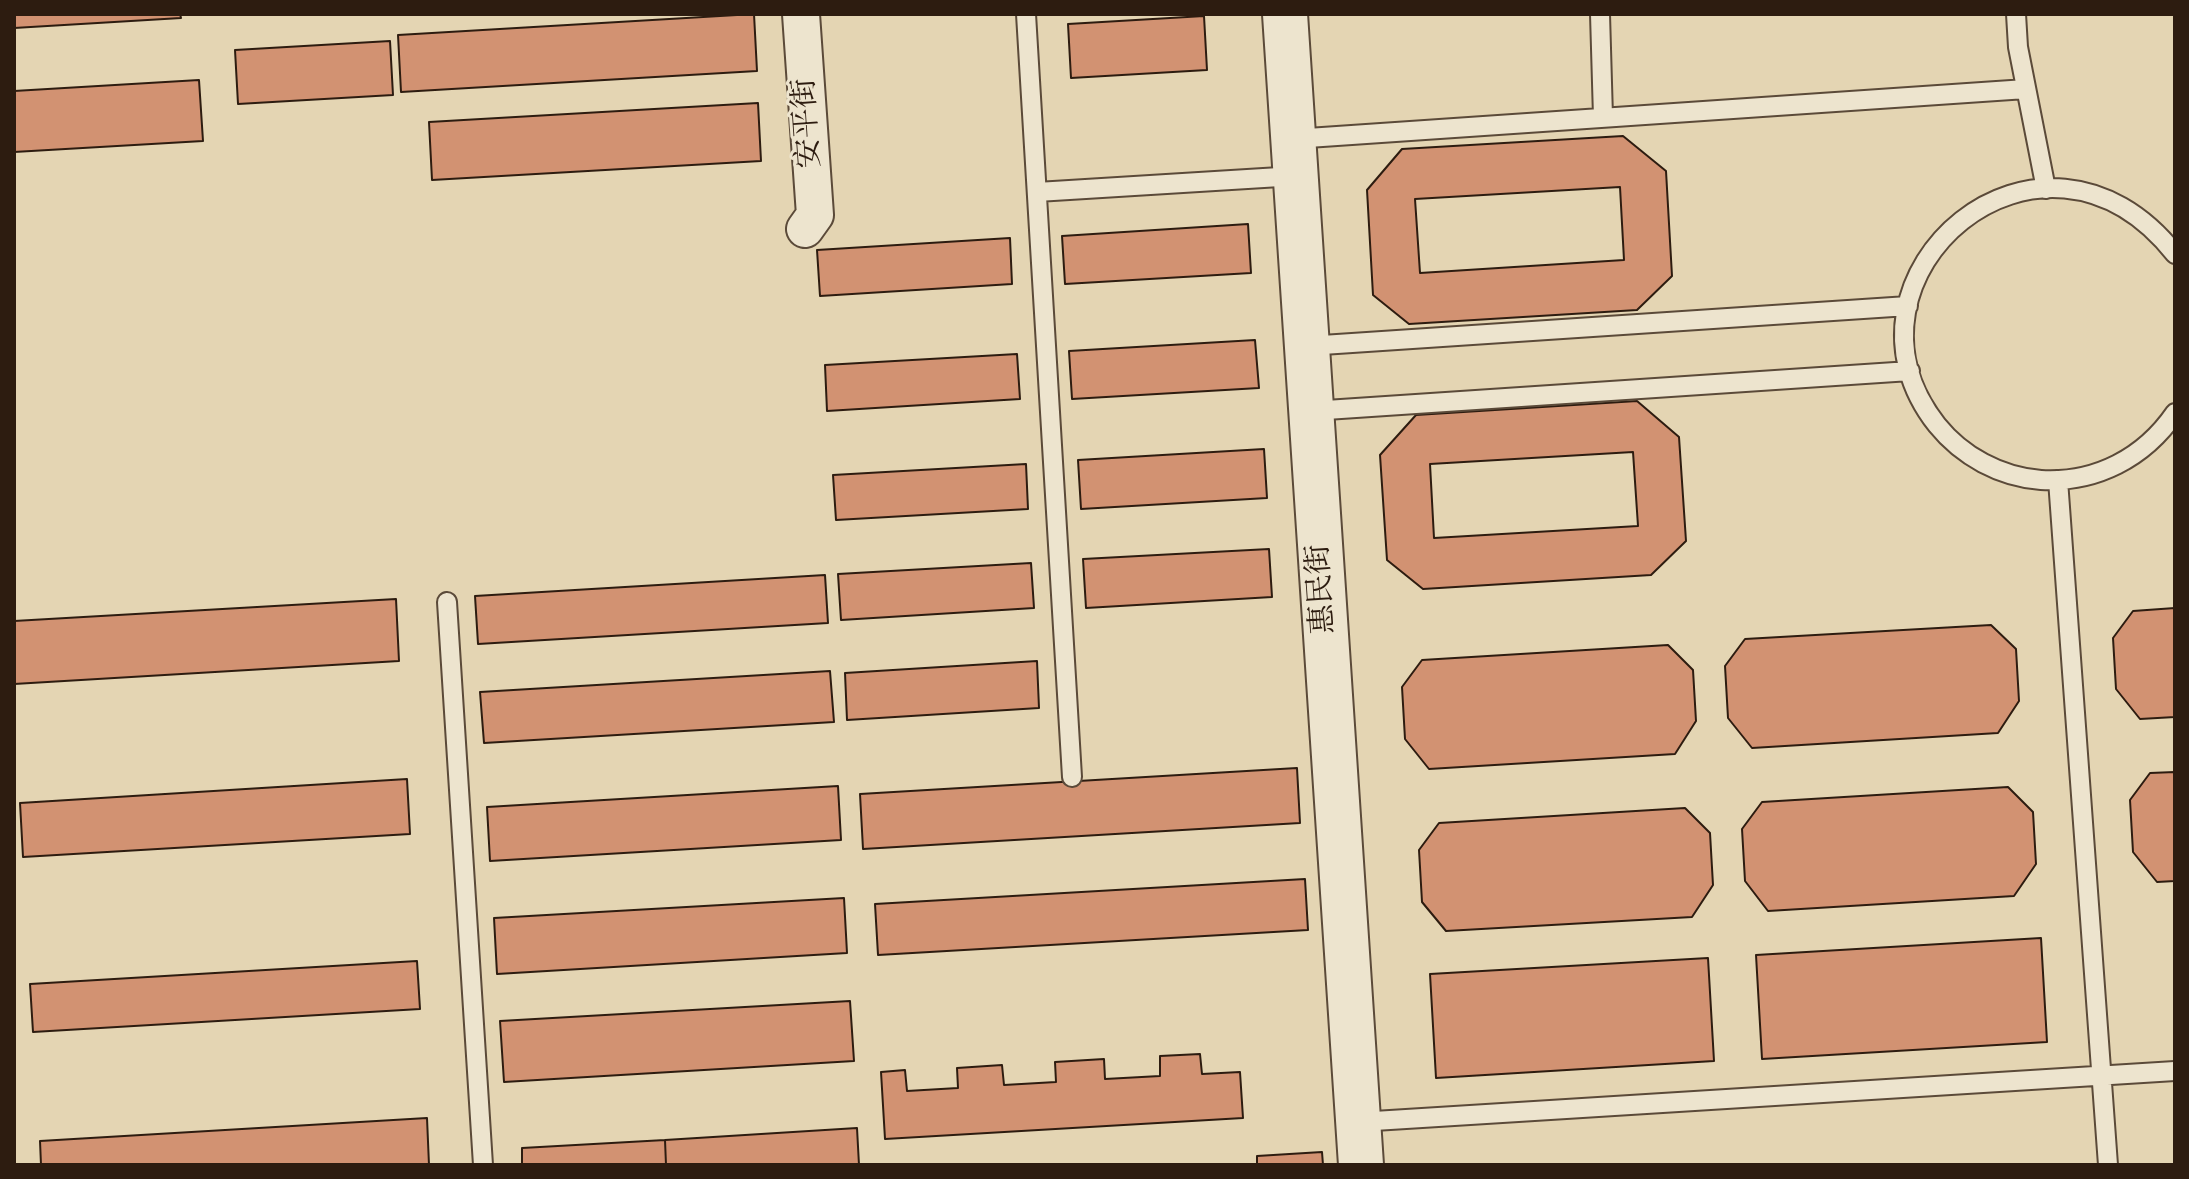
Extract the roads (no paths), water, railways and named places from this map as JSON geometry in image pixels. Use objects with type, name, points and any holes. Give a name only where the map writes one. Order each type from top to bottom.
[{"type":"street","name":"安平街","points":[[801,14],[815,215],[805,229]]},
{"type":"street","name":"惠民街","points":[[1285,14],[1361,1165]]},
{"type":"lane","points":[[1026,14],[1072,777]]},
{"type":"lane","points":[[1600,14],[1603,117]]},
{"type":"lane","points":[[2016,14],[2018,47],[2046,189]]},
{"type":"lane","points":[[1037,192],[1603,117],[2026,89]]},
{"type":"lane","points":[[2175,254],[2159,234],[2139,217],[2115,202],[2088,192],[2046,189],[2003,196],[1954,225],[1934,246],[1919,271],[1908,306],[1905,329],[1910,371],[1929,415],[1948,438],[1972,457],[1998,471],[2028,479],[2058,480],[2088,476],[2116,466],[2142,450],[2164,429],[2175,413]]},
{"type":"lane","points":[[1307,346],[1908,306]]},
{"type":"lane","points":[[1311,411],[1910,371]]},
{"type":"lane","points":[[2058,480],[2108,1165]]},
{"type":"lane","points":[[447,602],[483,1165]]},
{"type":"lane","points":[[1358,1122],[2175,1071]]}]
